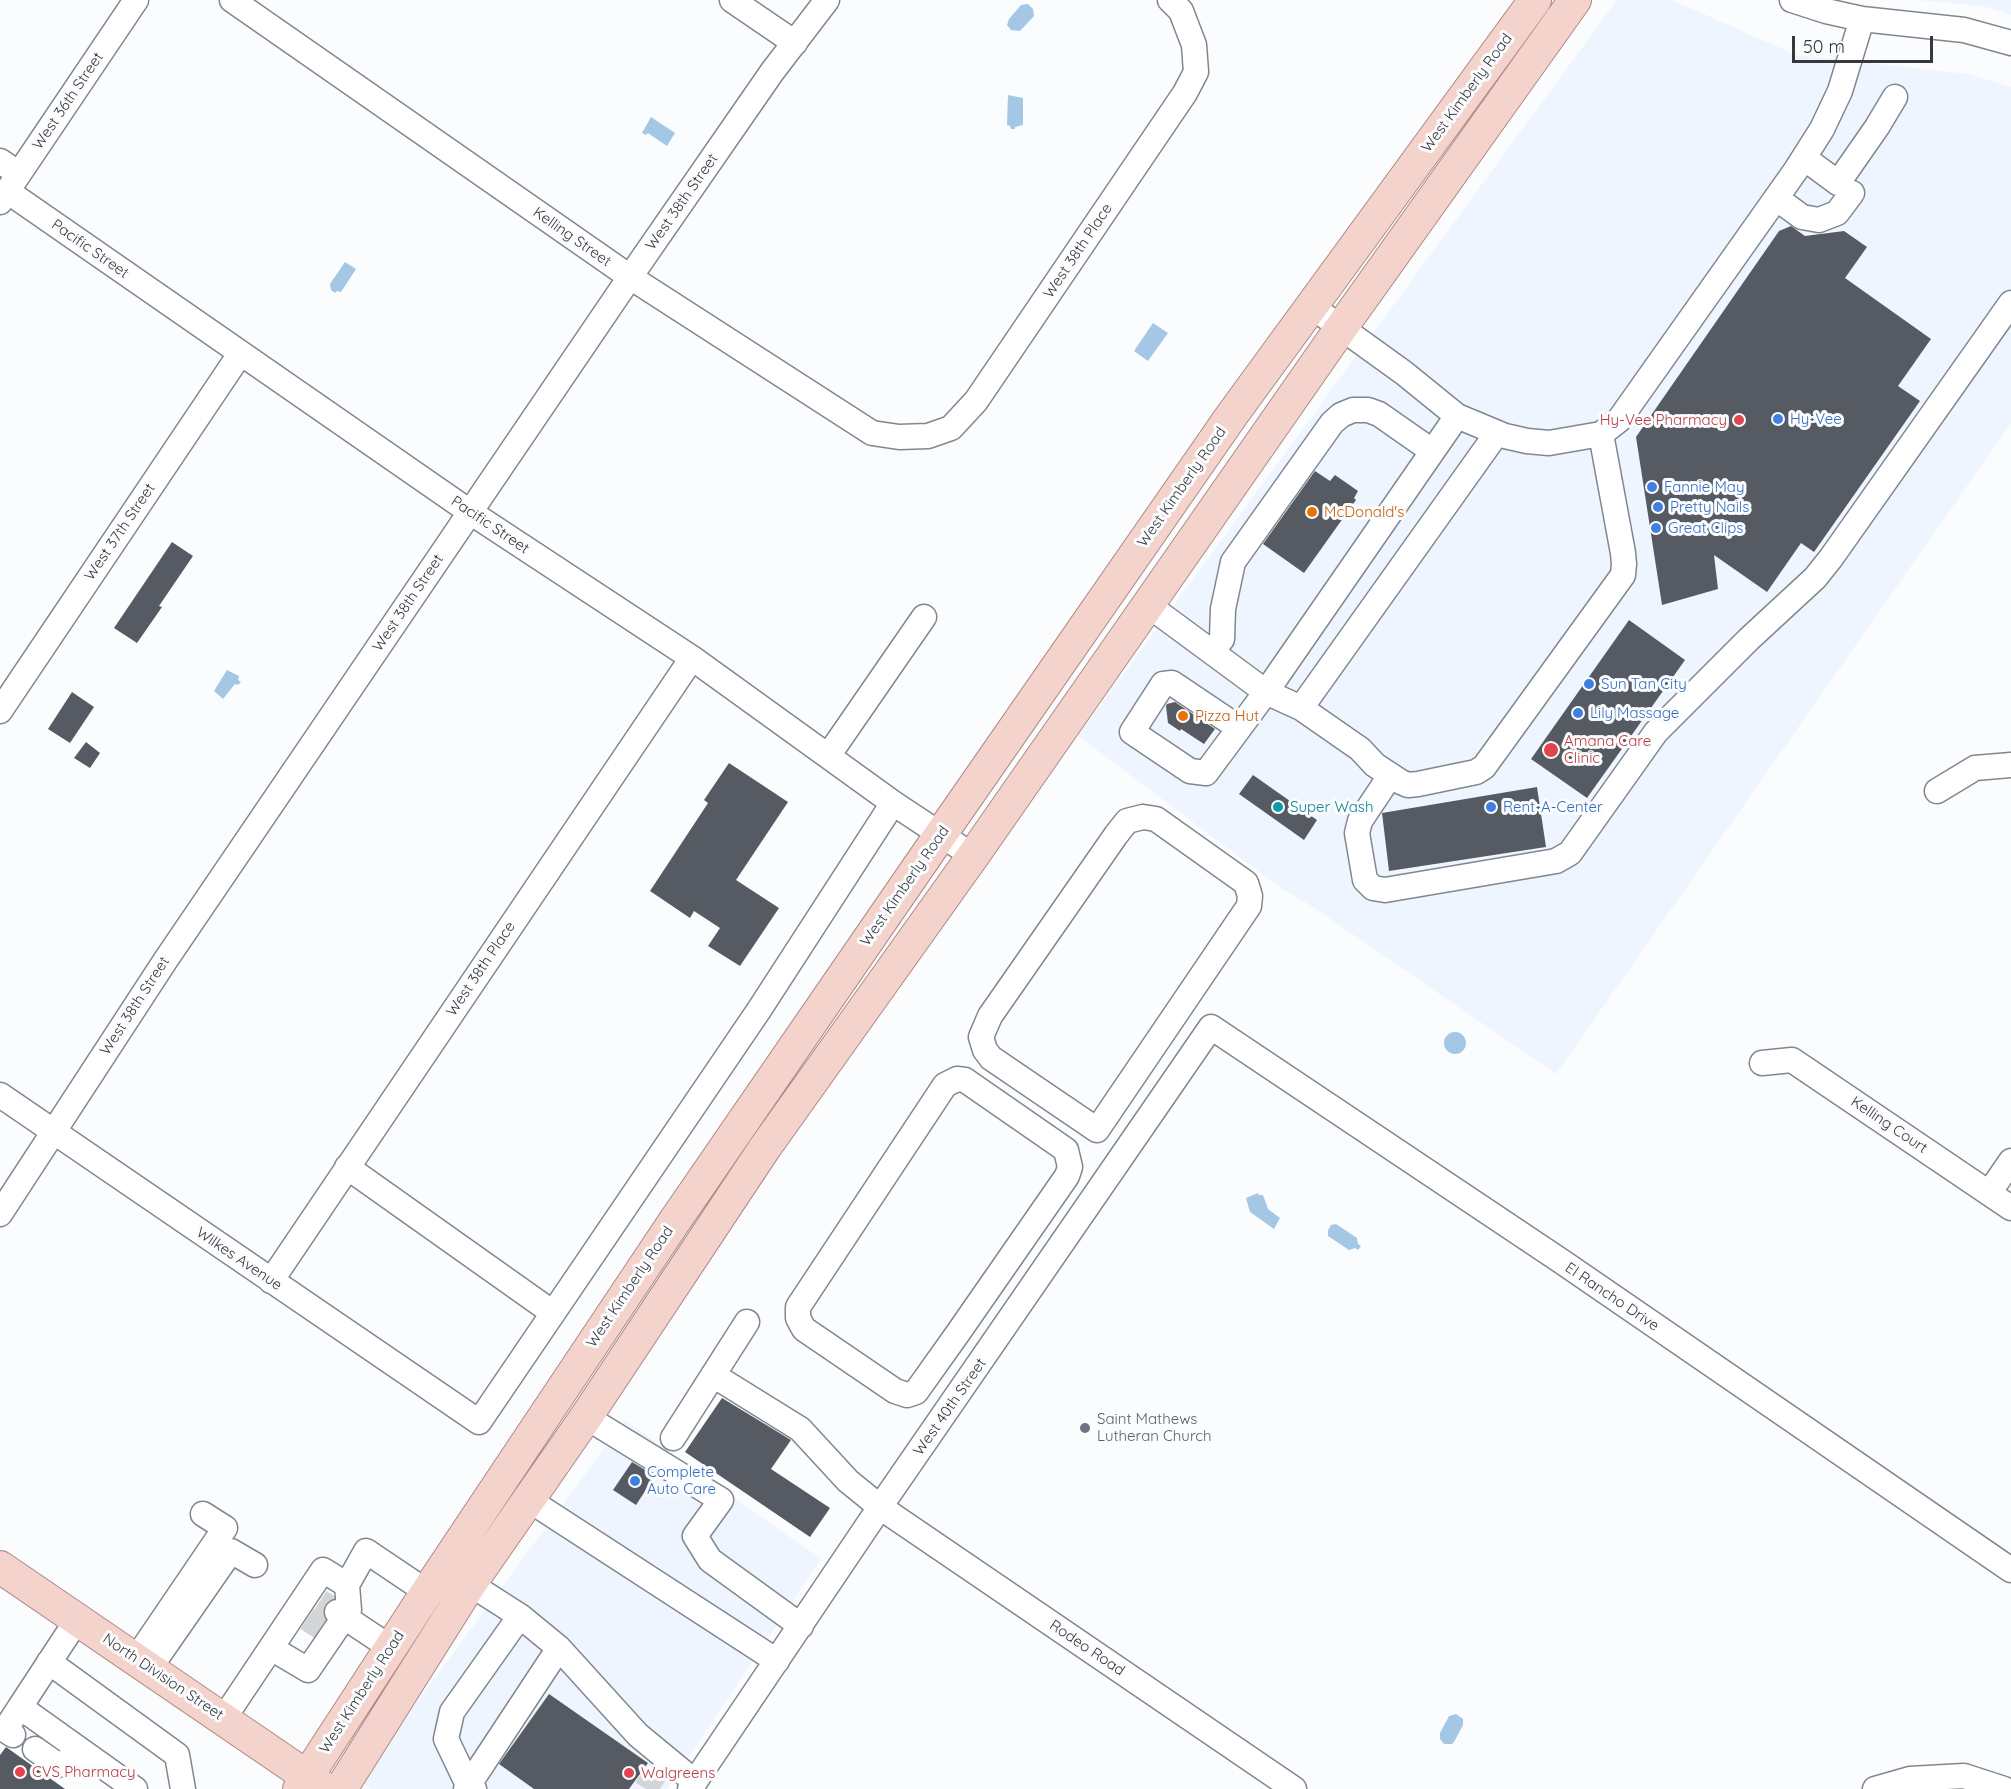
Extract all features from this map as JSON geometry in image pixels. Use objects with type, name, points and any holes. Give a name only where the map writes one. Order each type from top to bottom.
[{"type":"main road","name":"West Kimberly Road","points":[[311,1785],[391,1648],[427,1592],[674,1222],[1232,415],[1535,0]]},
{"type":"main road","points":[[341,1789],[470,1584],[586,1417],[764,1149],[974,856],[1341,328],[1575,0]]},
{"type":"main road","name":"North Division Street","points":[[0,1567],[224,1718],[311,1785]]},
{"type":"street","name":"West 36th Street","points":[[7,182],[136,0]]},
{"type":"street","name":"Kelling Street","points":[[232,0],[630,277],[872,433],[899,437],[928,436]]},
{"type":"street","points":[[732,0],[795,43]]},
{"type":"street","name":"West 38th Street","points":[[0,1214],[165,961],[630,277],[772,72],[827,0]]},
{"type":"street","name":"West 38th Place","points":[[928,436],[951,428],[976,401],[1185,93],[1196,72],[1194,45],[1181,11],[1170,0]]},
{"type":"street","points":[[1792,0],[1826,11],[1863,19],[1964,30],[2011,43]]},
{"type":"street","points":[[1311,306],[1404,373],[1457,417],[1497,433],[1527,441],[1549,442],[1601,434],[1619,420],[1804,158],[1822,129],[1840,91],[1863,19]]},
{"type":"street","points":[[1804,158],[1838,183],[1895,97]]},
{"type":"street","name":"Pacific Street","points":[[7,182],[240,354],[470,512],[692,658],[894,803],[974,856]]},
{"type":"street","points":[[1776,198],[1802,217],[1819,220],[1837,213],[1852,193]]},
{"type":"street","points":[[1390,776],[1360,820],[1357,833],[1365,880],[1372,888],[1385,890],[1556,861],[1569,854],[1656,732],[1749,639],[1815,578],[2011,303]]},
{"type":"street","name":"West 37th Street","points":[[0,711],[240,354]]},
{"type":"street","points":[[1212,652],[1222,639],[1223,609],[1233,562],[1332,423],[1341,415],[1353,410],[1368,410],[1379,414],[1432,452]]},
{"type":"street","points":[[1239,728],[1172,683],[1163,684],[1132,732],[1190,771],[1206,773],[1266,692],[1457,417]]},
{"type":"street","points":[[1300,708],[1497,433]]},
{"type":"street","points":[[1148,605],[1266,692],[1300,708],[1360,749],[1375,765],[1390,776],[1408,785],[1476,772],[1484,768],[1623,575],[1623,553],[1601,434]]},
{"type":"street","points":[[828,756],[924,617]]},
{"type":"street","name":"West 38th Place","points":[[271,1281],[692,658]]},
{"type":"street","points":[[1937,791],[1974,768],[2011,765]]},
{"type":"street","points":[[347,1167],[553,1312],[756,1014],[894,803]]},
{"type":"street","points":[[1097,1130],[1250,906],[1246,883],[1156,819],[1143,817],[1127,821],[990,1016],[981,1038],[991,1058],[1097,1130],[1124,1155]]},
{"type":"street","name":"West 40th Street","points":[[693,1785],[880,1507],[1212,1027]]},
{"type":"street","name":"El Rancho Drive","points":[[1212,1027],[1561,1261],[2011,1570]]},
{"type":"street","name":"Kelling Court","points":[[1762,1063],[1792,1060],[2011,1208]]},
{"type":"street","points":[[957,1079],[965,1080],[1066,1150],[1070,1167],[958,1333],[916,1392],[907,1395],[895,1391],[804,1329],[798,1318],[798,1306],[945,1085],[957,1079]]},
{"type":"street","name":"Wilkes Avenue","points":[[0,1095],[479,1422],[553,1312]]},
{"type":"street","points":[[1989,1193],[2011,1161]]},
{"type":"street","points":[[673,1438],[747,1322]]},
{"type":"street","points":[[958,1333],[989,1352]]},
{"type":"street","name":"Rodeo Road","points":[[713,1375],[800,1429],[848,1481],[880,1507],[1294,1789]]},
{"type":"street","points":[[586,1417],[721,1500],[695,1536],[710,1560],[801,1626]]},
{"type":"street","points":[[529,1500],[777,1661]]},
{"type":"street","points":[[143,1664],[225,1528],[203,1514]]},
{"type":"street","points":[[143,1664],[231,1551],[255,1565]]},
{"type":"street","points":[[224,1718],[271,1648],[321,1615],[349,1610],[347,1585],[366,1551],[427,1592]]},
{"type":"street","points":[[271,1648],[308,1670],[321,1615],[323,1570],[347,1585]]},
{"type":"street","points":[[470,1584],[520,1616],[559,1648],[638,1735],[661,1767],[693,1785]]},
{"type":"street","points":[[321,1615],[391,1648]]},
{"type":"street","points":[[469,1788],[446,1739],[452,1712],[520,1616]]},
{"type":"street","points":[[9,1732],[20,1707],[77,1620]]},
{"type":"street","points":[[469,1788],[559,1648]]},
{"type":"street","points":[[49,1662],[177,1755],[183,1789]]},
{"type":"street","points":[[20,1707],[135,1789]]},
{"type":"street","points":[[35,1749],[58,1765],[84,1754]]},
{"type":"street","points":[[1875,1789],[1910,1779],[1964,1776],[2004,1789]]},
{"type":"shaded area","points":[[1617,0],[1672,0],[1796,55],[1968,74],[2011,87],[2011,423],[1556,1074],[1310,905],[1282,889],[1078,736]]},
{"type":"shaded area","points":[[1917,0],[2011,0],[2011,15],[1983,6]]},
{"type":"shaded area","points":[[625,1420],[821,1559],[667,1789],[371,1789],[359,1781]]},
{"type":"water","points":[[1028,4],[1033,9],[1034,16],[1020,31],[1011,30],[1007,25],[1009,19],[1021,5]]},
{"type":"water","points":[[1008,95],[1023,98],[1023,125],[1015,129],[1007,125]]},
{"type":"water","points":[[651,117],[675,133],[667,146],[648,133],[646,135],[642,133]]},
{"type":"water","points":[[345,262],[356,269],[341,292],[335,293],[331,290],[330,284]]},
{"type":"water","points":[[1153,323],[1168,333],[1148,361],[1134,351]]},
{"type":"water","points":[[227,670],[239,676],[238,680],[241,682],[238,685],[235,684],[223,699],[214,691]]},
{"type":"water","points":[[1455,1032],[1463,1035],[1466,1043],[1463,1051],[1455,1054],[1447,1051],[1444,1043],[1447,1035]]},
{"type":"water","points":[[1258,1193],[1263,1195],[1268,1209],[1280,1218],[1274,1229],[1250,1212],[1246,1198]]},
{"type":"water","points":[[1336,1224],[1357,1238],[1361,1246],[1358,1250],[1355,1248],[1349,1250],[1328,1236],[1331,1225]]},
{"type":"water","points":[[1456,1714],[1463,1719],[1463,1725],[1452,1744],[1444,1744],[1440,1739],[1440,1733],[1449,1716]]},
{"type":"building","name":"Hy-Vee","points":[[1791,226],[1805,236],[1844,231],[1867,247],[1845,278],[1931,339],[1898,386],[1920,401],[1814,552],[1801,543],[1767,592],[1714,555],[1718,589],[1662,605],[1636,437],[1779,231]]},
{"type":"building","name":"McDonald's","points":[[1315,471],[1330,481],[1335,475],[1358,491],[1354,498],[1356,500],[1304,573],[1263,544]]},
{"type":"building","points":[[172,542],[193,556],[137,643],[114,628]]},
{"type":"building","points":[[1629,620],[1685,660],[1587,798],[1531,759]]},
{"type":"building","points":[[72,692],[94,707],[70,743],[48,729]]},
{"type":"building","name":"Pizza Hut","points":[[1175,702],[1215,729],[1204,744],[1168,723],[1166,706]]},
{"type":"building","points":[[86,742],[100,753],[90,768],[74,758]]},
{"type":"building","points":[[729,763],[788,802],[736,880],[779,908],[740,966],[708,946],[720,928],[694,911],[690,918],[650,891],[708,803],[704,800]]},
{"type":"building","name":"Super Wash","points":[[1253,775],[1317,820],[1304,840],[1239,794]]},
{"type":"building","points":[[1537,787],[1546,847],[1389,871],[1382,813]]},
{"type":"building","points":[[722,1398],[791,1440],[771,1469],[830,1508],[810,1537],[685,1452]]},
{"type":"building","name":"Complete Auto Care","points":[[632,1462],[655,1476],[636,1505],[613,1490]]},
{"type":"building","name":"Walgreens","points":[[549,1694],[648,1763],[629,1789],[534,1789],[499,1764]]},
{"type":"building","name":"CVS Pharmacy","points":[[6,1747],[65,1789],[0,1789],[0,1755]]},
{"type":"tunnel","points":[[320,1601],[337,1612]]},
{"type":"tunnel","points":[[307,1619],[324,1630]]},
{"type":"tunnel","points":[[646,1789],[655,1774]]},
{"type":"place","name":"Hy-Vee","points":[[1778,419]]},
{"type":"place","name":"Hy-Vee Pharmacy","points":[[1739,420]]},
{"type":"place","name":"Fannie May","points":[[1652,487]]},
{"type":"place","name":"Pretty Nails","points":[[1658,507]]},
{"type":"place","name":"McDonald's","points":[[1312,512]]},
{"type":"place","name":"Great Clips","points":[[1656,528]]},
{"type":"place","name":"Sun Tan City","points":[[1589,684]]},
{"type":"place","name":"Lily Massage","points":[[1578,713]]},
{"type":"place","name":"Pizza Hut","points":[[1183,716]]},
{"type":"place","name":"Amana Care Clinic","points":[[1551,750]]},
{"type":"place","name":"Super Wash","points":[[1278,807]]},
{"type":"place","name":"Rent-A-Center","points":[[1491,807]]},
{"type":"place","name":"Saint Mathews Lutheran Church","points":[[1085,1428]]},
{"type":"place","name":"Complete Auto Care","points":[[635,1481]]},
{"type":"place","name":"CVS Pharmacy","points":[[20,1772]]},
{"type":"place","name":"Walgreens","points":[[629,1773]]}]
